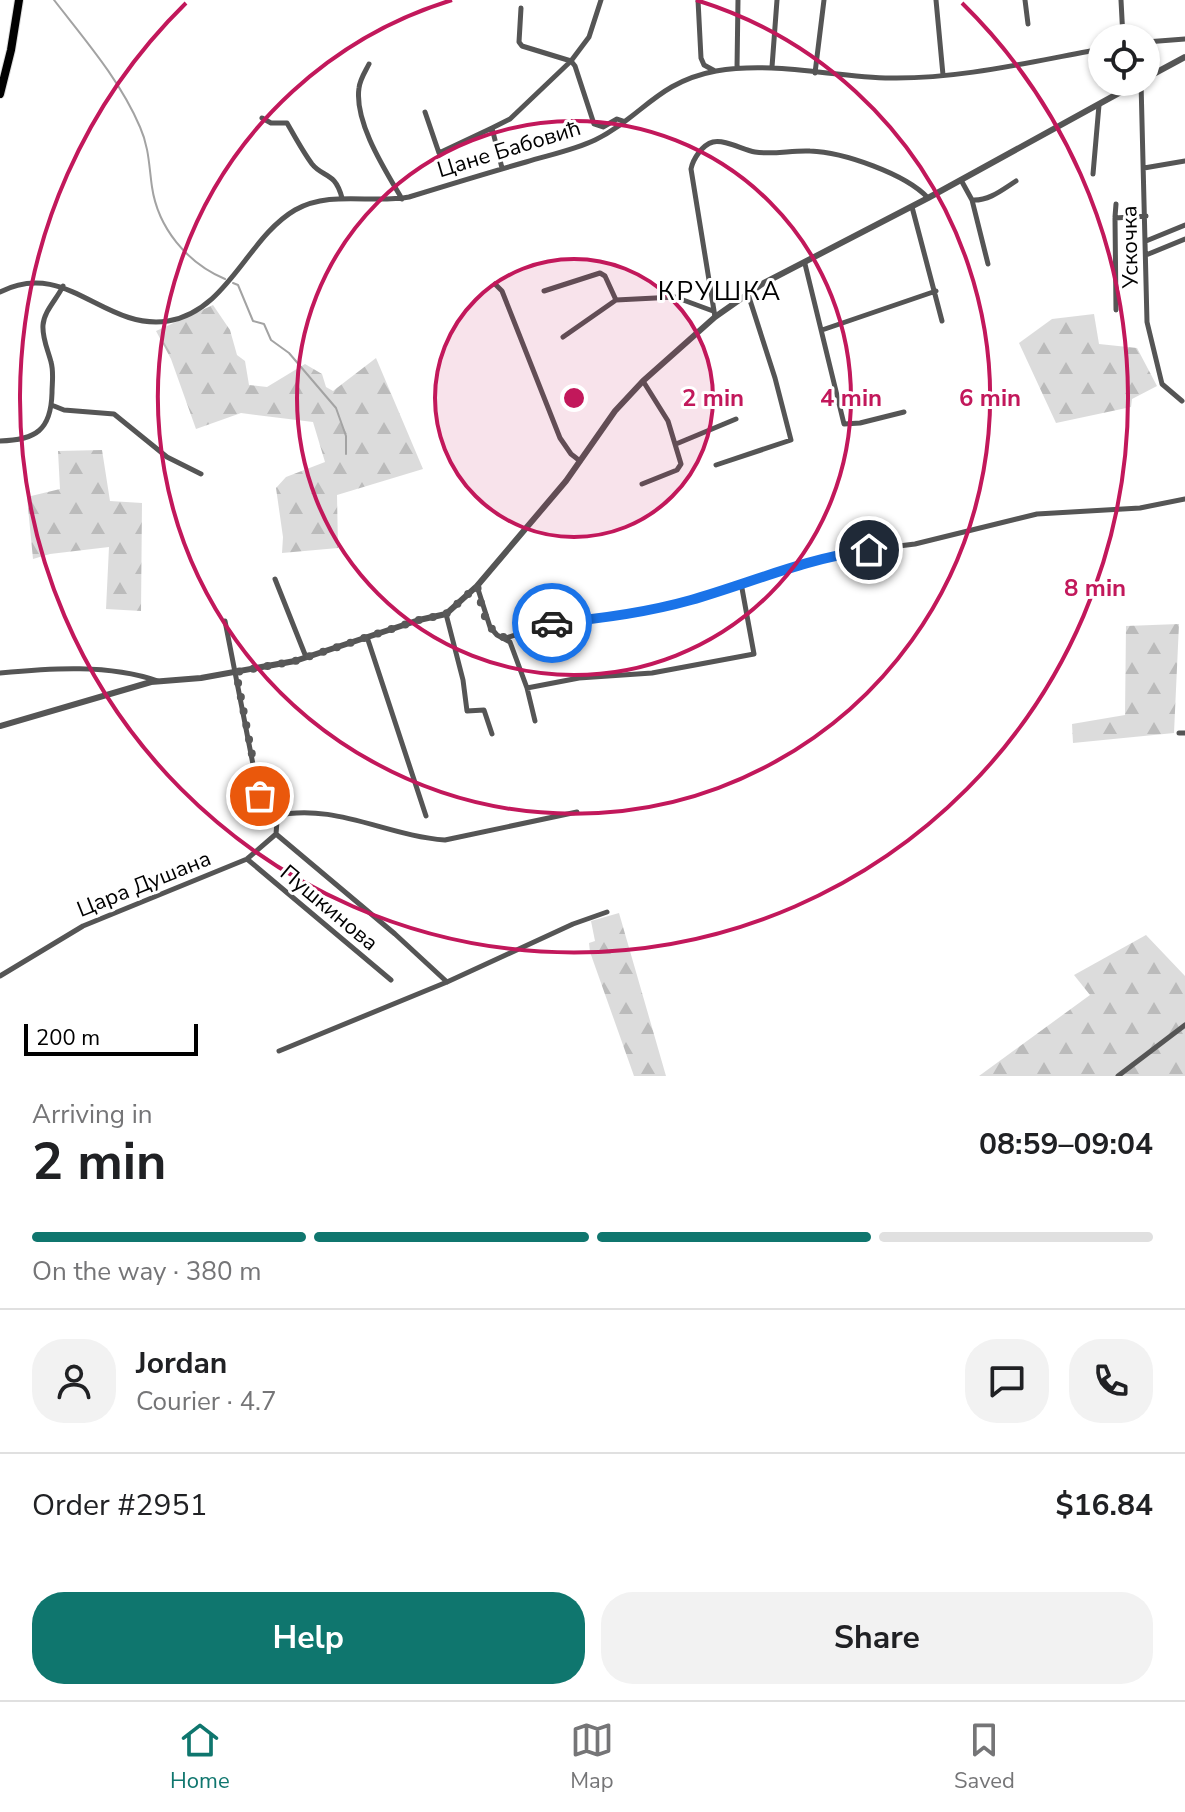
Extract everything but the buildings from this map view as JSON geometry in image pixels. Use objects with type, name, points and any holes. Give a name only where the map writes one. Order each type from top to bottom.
[{"type":"main road","points":[[0,94],[19,0]]},
{"type":"street","points":[[425,112],[440,153],[510,119],[571,61],[589,37],[601,0]]},
{"type":"street","points":[[698,0],[701,58],[704,65],[715,71]]},
{"type":"street","points":[[737,68],[738,0]]},
{"type":"street","points":[[772,67],[777,0]]},
{"type":"street","points":[[815,73],[824,0]]},
{"type":"street","points":[[936,0],[943,75]]},
{"type":"street","points":[[1025,0],[1028,24]]},
{"type":"street","points":[[1121,0],[1122,24]]},
{"type":"street","points":[[521,8],[519,42],[522,46],[571,61],[594,124],[603,127],[617,119],[623,121]]},
{"type":"street","points":[[1160,41],[1185,39]]},
{"type":"street","name":"Цане Бабовић","points":[[63,286],[121,316],[149,323],[173,320],[212,298],[268,234],[293,212],[322,200],[402,199],[595,140],[667,88],[715,71],[772,67],[893,78],[943,75],[1088,51]]},
{"type":"street","points":[[1160,70],[1185,57]]},
{"type":"street","points":[[369,64],[359,87],[360,105],[378,160],[402,199]]},
{"type":"street","points":[[0,726],[159,681],[236,672],[306,657],[446,614],[477,586],[580,461],[615,411],[714,314],[1115,96]]},
{"type":"street","name":"Ускочка","points":[[1141,96],[1147,322],[1164,388],[1182,401]]},
{"type":"street","points":[[1093,174],[1099,105]]},
{"type":"street","points":[[262,118],[271,123],[287,123],[313,166],[333,179],[342,198]]},
{"type":"street","points":[[492,128],[502,169]]},
{"type":"street","points":[[714,314],[691,169],[693,160],[709,144],[721,142],[763,153],[812,151],[848,157],[884,170],[928,198]]},
{"type":"street","points":[[1144,168],[1185,161]]},
{"type":"street","points":[[961,180],[972,200],[988,264]]},
{"type":"street","points":[[972,200],[983,200],[1016,181]]},
{"type":"street","points":[[1116,204],[1116,310]]},
{"type":"street","points":[[912,207],[942,321]]},
{"type":"street","points":[[1115,218],[1146,216]]},
{"type":"street","points":[[1146,241],[1185,225]]},
{"type":"street","points":[[1146,255],[1185,239]]},
{"type":"street","points":[[805,264],[844,424],[904,412]]},
{"type":"street","points":[[544,291],[600,273],[605,276],[616,300]]},
{"type":"street","points":[[0,292],[32,283],[63,286],[43,324],[53,367],[53,405],[37,433],[16,440],[0,441]]},
{"type":"street","points":[[495,284],[502,291],[560,438],[580,461]]},
{"type":"street","points":[[822,330],[936,291]]},
{"type":"street","points":[[716,465],[791,440],[772,366],[748,293]]},
{"type":"street","points":[[563,337],[616,300],[675,297],[714,314]]},
{"type":"street","points":[[642,484],[679,468],[676,444],[668,421],[643,381]]},
{"type":"street","points":[[53,405],[64,410],[114,414],[167,457],[201,474]]},
{"type":"street","points":[[676,444],[736,419]]},
{"type":"street","points":[[477,586],[490,627],[497,635],[506,638],[551,623],[643,612],[850,552],[915,544],[1037,514],[1140,508],[1185,499]]},
{"type":"street","points":[[275,579],[306,657]]},
{"type":"street","points":[[527,688],[579,678],[652,673],[754,654],[741,583]]},
{"type":"street","points":[[446,614],[463,680],[467,711],[484,710],[492,734]]},
{"type":"street","points":[[225,621],[258,790],[275,816],[276,834],[447,982]]},
{"type":"street","points":[[367,637],[426,816]]},
{"type":"street","points":[[506,638],[517,655],[535,721]]},
{"type":"street","points":[[0,673],[68,669],[134,673],[159,681]]},
{"type":"street","points":[[275,816],[303,812],[327,814],[445,840],[577,812]]},
{"type":"street","name":"Цара Душана","points":[[0,975],[83,926],[247,859],[276,834]]},
{"type":"street","name":"Пушкинова","points":[[247,859],[391,980]]},
{"type":"street","points":[[279,1051],[607,912]]},
{"type":"street","points":[[1118,1076],[1185,1025]]},
{"type":"green space","points":[[213,305],[230,330],[237,355],[245,361],[249,385],[267,387],[305,364],[322,374],[326,387],[333,391],[376,358],[423,469],[337,495],[338,548],[282,553],[283,537],[276,488],[286,477],[325,462],[313,422],[241,413],[196,429],[171,359],[156,331]]},
{"type":"green space","points":[[1094,314],[1099,344],[1137,348],[1157,386],[1132,399],[1131,407],[1056,423],[1019,343],[1052,319]]},
{"type":"green space","points":[[102,450],[110,501],[142,503],[141,611],[106,609],[109,547],[33,559],[27,497],[60,489],[58,451]]},
{"type":"green space","points":[[1179,624],[1174,733],[1073,743],[1072,724],[1125,715],[1126,626]]},
{"type":"green space","points":[[619,913],[666,1076],[634,1076],[590,952],[589,943],[595,941],[591,921]]},
{"type":"green space","points":[[1146,935],[1185,976],[1185,1076],[979,1076],[1090,995],[1074,975]]},
{"type":"waterway","points":[[54,0],[101,61],[132,110],[145,142],[155,202],[168,230],[198,264],[225,279]]},
{"type":"waterway","points":[[233,283],[238,285],[253,321],[264,324],[271,340],[289,353],[336,408],[346,436],[346,454]]},
{"type":"way so far","points":[[260,796],[236,672],[295,661],[446,614],[477,586],[490,627],[500,637],[506,638],[552,623]]},
{"type":"district","name":"КРУШКА","points":[[720,291]]},
{"type":"route","points":[[552,623],[643,612],[800,564],[869,550]]}]
